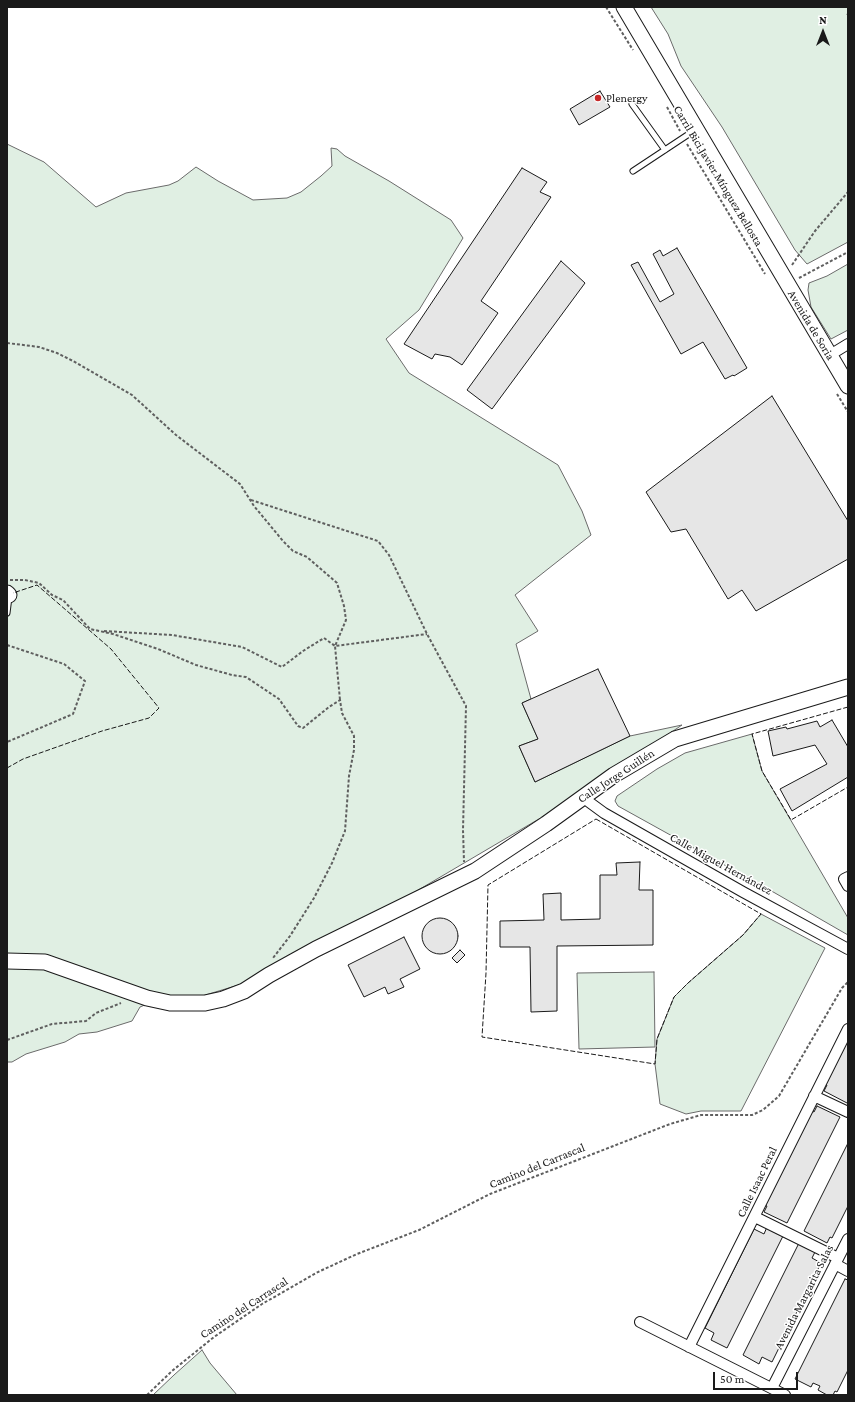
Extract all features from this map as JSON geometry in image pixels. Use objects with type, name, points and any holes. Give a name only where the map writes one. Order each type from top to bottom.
[{"type":"street","name":"Avenida de Soria","points":[[624,7],[689,133],[780,280],[830,355],[848,386]]},
{"type":"street","points":[[830,355],[848,344]]},
{"type":"street","name":"Calle Jorge Guillén","points":[[7,961],[45,962],[148,998],[170,1003],[205,1003],[223,999],[244,991],[269,975],[316,949],[474,871],[546,824],[614,775],[675,739],[848,687]]},
{"type":"street","name":"Calle Miguel Hernández","points":[[585,796],[589,802],[604,813],[743,892],[848,949]]},
{"type":"street","points":[[848,877],[844,879],[848,886]]},
{"type":"street","name":"Calle Isaac Peral","points":[[689,1347],[848,1029]]},
{"type":"street","points":[[814,1096],[848,1112]]},
{"type":"street","points":[[755,1216],[837,1261],[848,1271]]},
{"type":"street","name":"Avenida Margarita Salas","points":[[772,1388],[848,1239]]},
{"type":"street","points":[[640,1322],[785,1395]]},
{"type":"lane","points":[[632,104],[665,150]]},
{"type":"lane","points":[[634,171],[689,133]]},
{"type":"lane","points":[[7,613],[8,594]]},
{"type":"path","points":[[606,7],[637,55]]},
{"type":"path","name":"Carril Bici Javier Mínguez Bellosta","points":[[666,105],[689,133],[780,280]]},
{"type":"path","points":[[780,280],[815,231],[848,192]]},
{"type":"path","points":[[780,280],[848,252]]},
{"type":"path","points":[[7,342],[39,347],[57,353],[132,395],[176,435],[240,484],[250,500],[293,552],[307,557],[337,583],[344,606],[346,620],[336,646],[340,700],[342,713],[354,736],[354,750],[349,776],[345,831],[332,863],[314,898],[290,936],[266,966],[269,975]]},
{"type":"path","points":[[250,500],[378,542],[389,554],[427,634],[466,706],[463,830],[465,876]]},
{"type":"path","points":[[7,580],[25,580],[39,583],[52,595],[63,600],[90,629],[158,650],[196,665],[232,675],[246,677],[279,699],[298,726],[303,728],[340,700]]},
{"type":"path","points":[[99,631],[172,635],[242,647],[282,668],[303,651],[324,638],[336,646],[427,634]]},
{"type":"path","points":[[7,645],[64,664],[85,681],[73,714],[7,742]]},
{"type":"path","name":"Camino del Carrascal","points":[[147,1395],[214,1337],[262,1304],[318,1272],[357,1254],[419,1230],[490,1194],[670,1124],[701,1115],[752,1115],[763,1110],[779,1096],[842,988],[848,982]]},
{"type":"path","points":[[7,1040],[52,1024],[86,1021],[96,1013],[122,1003],[135,993]]},
{"type":"green space","points":[[651,7],[848,7],[848,242],[807,264],[795,250],[722,127],[681,66],[668,34]]},
{"type":"green space","points":[[7,144],[44,162],[96,207],[126,193],[169,185],[178,181],[196,167],[253,200],[287,198],[301,192],[332,166],[331,148],[337,149],[345,156],[389,181],[451,220],[463,238],[419,310],[386,339],[409,373],[558,465],[582,511],[591,535],[515,595],[538,631],[516,644],[531,699],[522,703],[538,739],[519,746],[535,782],[630,736],[682,725],[566,803],[403,899],[242,984],[202,996],[166,996],[140,1007],[132,1021],[97,1032],[79,1034],[65,1042],[26,1054],[12,1062],[7,1062]]},
{"type":"green space","points":[[848,264],[848,330],[831,339],[811,307],[808,290],[809,283],[827,276]]},
{"type":"green space","points":[[752,734],[762,771],[848,918],[848,935],[618,806],[615,801],[617,796],[657,769],[685,753]]},
{"type":"green space","points":[[761,914],[825,948],[741,1111],[701,1111],[686,1114],[660,1104],[655,1064],[657,1039],[674,997],[743,935]]},
{"type":"green space","points":[[654,972],[655,1047],[579,1049],[577,973]]},
{"type":"green space","points":[[202,1350],[210,1363],[237,1395],[153,1395],[174,1375]]},
{"type":"building","points":[[600,91],[610,107],[579,125],[570,109]]},
{"type":"building","points":[[522,168],[547,182],[540,192],[551,197],[481,301],[498,313],[462,365],[450,357],[435,354],[432,359],[404,344]]},
{"type":"building","points":[[677,248],[747,368],[734,376],[733,375],[725,379],[703,342],[681,354],[631,265],[638,262],[660,302],[674,294],[653,254],[660,250],[663,256]]},
{"type":"building","points":[[561,261],[585,283],[492,409],[467,390]]},
{"type":"building","points":[[772,396],[848,521],[848,559],[756,611],[742,590],[728,599],[686,529],[671,532],[646,492]]},
{"type":"building","points":[[598,669],[630,736],[535,782],[519,746],[538,739],[522,703]]},
{"type":"building","points":[[832,720],[848,747],[848,777],[792,811],[780,789],[827,764],[815,745],[773,756],[768,731],[786,727],[787,729],[817,721],[820,727]]},
{"type":"building","points":[[640,862],[639,890],[653,890],[653,945],[557,946],[557,1011],[531,1012],[530,947],[500,947],[500,921],[544,920],[543,894],[561,893],[561,920],[600,919],[600,875],[617,875],[616,863]]},
{"type":"building","points":[[443,918],[453,923],[457,929],[457,943],[453,949],[447,953],[437,954],[427,949],[423,943],[422,933],[427,923],[433,919]]},
{"type":"building","points":[[404,937],[420,969],[400,979],[404,987],[388,994],[385,987],[364,997],[348,965]]},
{"type":"building","points":[[460,950],[465,955],[457,963],[452,958]]},
{"type":"building","points":[[848,1038],[847,1103],[824,1091],[827,1085],[825,1084]]},
{"type":"building","points":[[817,1106],[840,1117],[787,1223],[764,1212],[767,1206],[765,1205],[812,1111],[814,1112]]},
{"type":"building","points":[[848,1143],[848,1206],[832,1238],[830,1237],[827,1243],[804,1231]]},
{"type":"building","points":[[767,1227],[783,1236],[727,1348],[711,1340],[714,1333],[705,1328],[754,1229],[764,1234]]},
{"type":"building","points":[[799,1243],[815,1252],[812,1258],[821,1263],[772,1362],[762,1357],[759,1364],[743,1355]]},
{"type":"building","points":[[845,1279],[848,1280],[848,1370],[837,1392],[835,1391],[833,1395],[827,1395],[818,1390],[820,1386],[813,1383],[811,1387],[795,1379]]},
{"type":"fence","points":[[7,768],[23,759],[102,731],[149,718],[159,708],[111,649],[37,585],[13,593]]},
{"type":"fence","points":[[848,707],[752,734],[762,771],[791,820],[848,787]]},
{"type":"fence","points":[[596,819],[761,914],[743,935],[674,997],[657,1039],[655,1064],[482,1037],[486,973],[488,885],[596,819]]},
{"type":"place","name":"Plenergy","points":[[598,98]]}]
